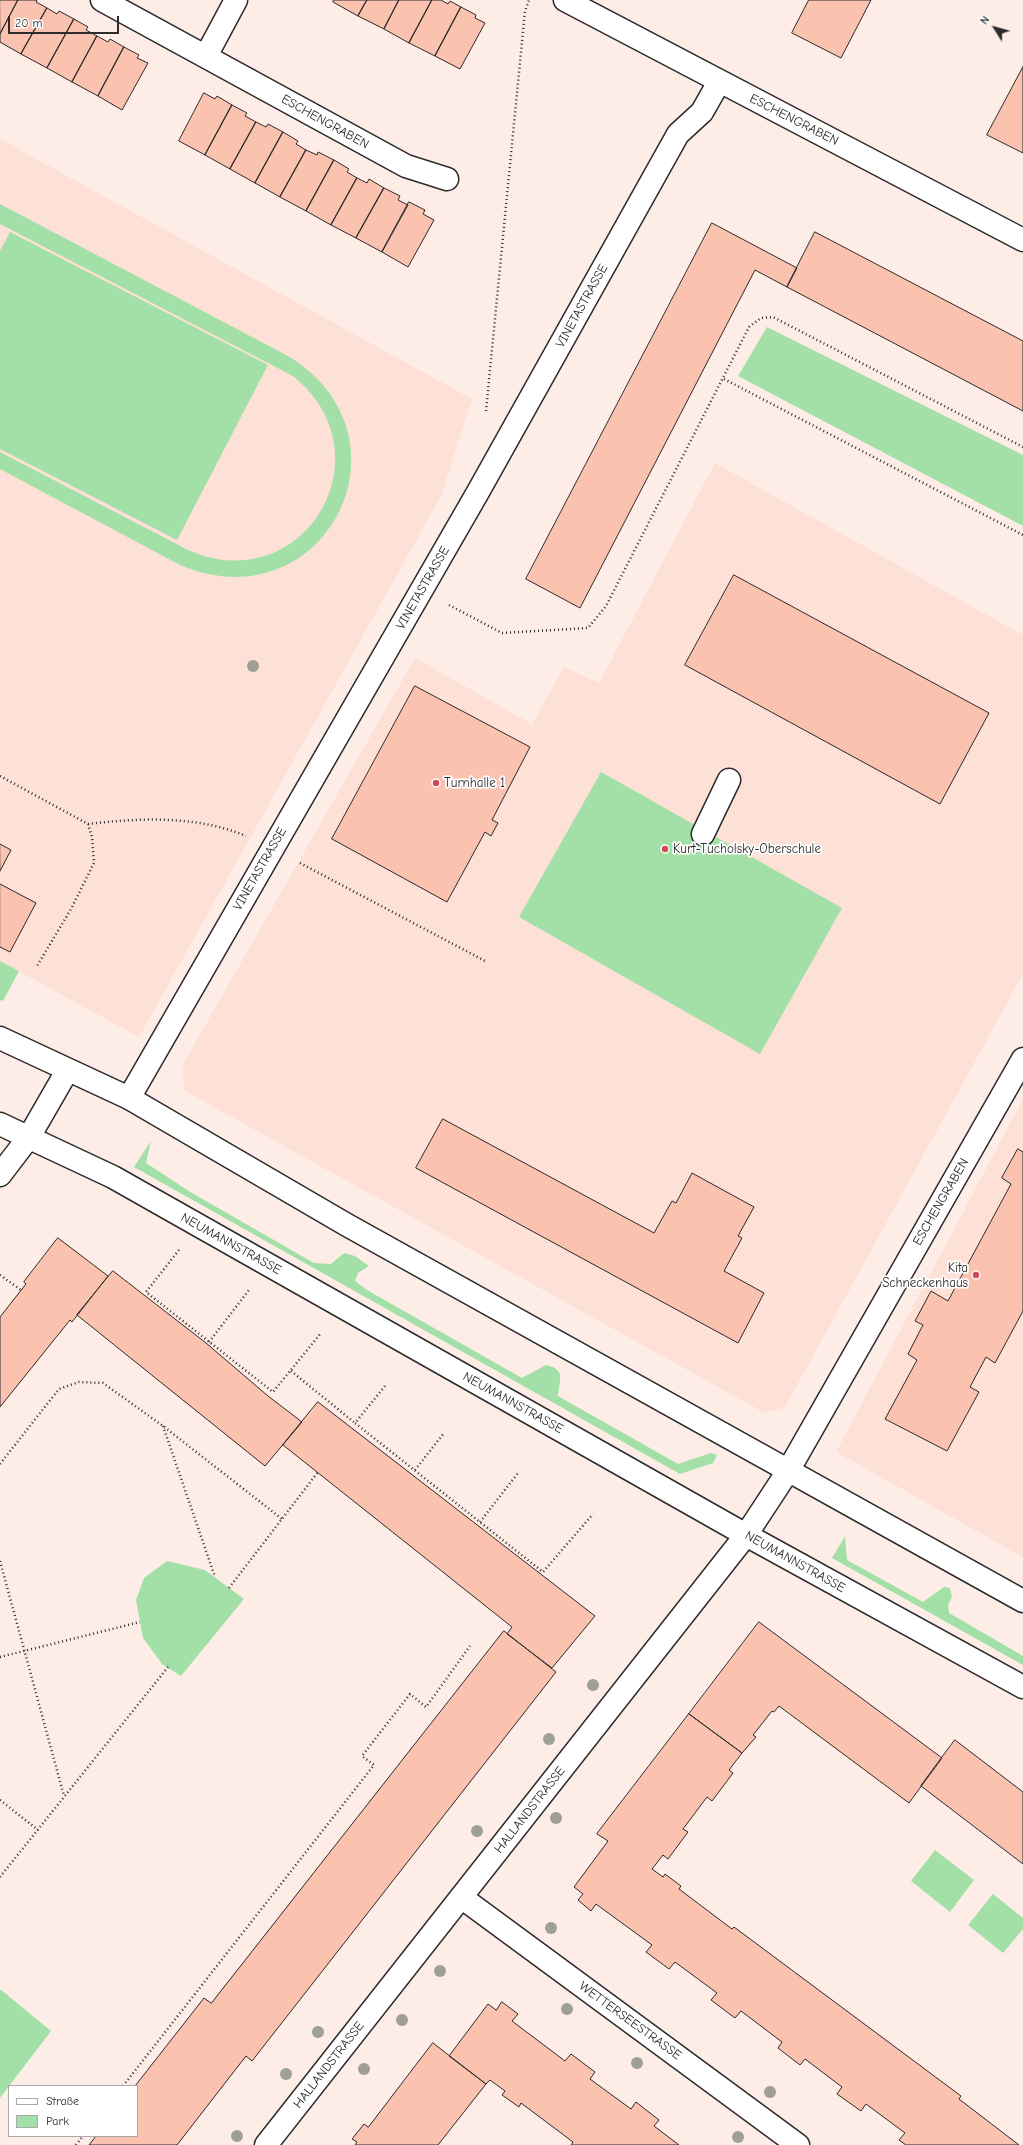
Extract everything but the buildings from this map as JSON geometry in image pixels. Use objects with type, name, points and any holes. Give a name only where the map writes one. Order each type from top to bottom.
[{"type":"street","name":"ESCHENGRABEN","points":[[102,0],[406,166],[447,179]]},
{"type":"street","points":[[206,56],[236,0]]},
{"type":"street","name":"ESCHENGRABEN","points":[[564,0],[1023,240]]},
{"type":"street","name":"VINETASTRASSE","points":[[129,1098],[421,590],[678,134],[702,112],[719,82]]},
{"type":"street","points":[[703,834],[729,780]]},
{"type":"street","points":[[0,1038],[67,1071],[129,1098],[348,1225],[1023,1601]]},
{"type":"street","name":"ESCHENGRABEN","points":[[788,1471],[1023,1059]]},
{"type":"street","points":[[0,1175],[29,1137],[67,1071]]},
{"type":"street","name":"NEUMANNSTRASSE","points":[[0,1124],[113,1177],[746,1535],[1023,1687]]},
{"type":"street","name":"HALLANDSTRASSE","points":[[266,2145],[746,1535],[788,1471]]},
{"type":"street","name":"WETTERSEESTRASSE","points":[[461,1897],[798,2145]]},
{"type":"path","points":[[486,413],[525,11],[529,0]]},
{"type":"path","points":[[421,590],[502,633],[588,628],[606,606],[749,327],[761,318],[773,317],[1023,447]]},
{"type":"path","points":[[724,378],[1023,535]]},
{"type":"path","points":[[0,777],[88,824],[139,819],[181,820],[224,827],[272,848],[487,962]]},
{"type":"path","points":[[37,966],[71,909],[94,863],[92,837],[88,824]]},
{"type":"path","points":[[179,1250],[146,1292],[273,1392],[321,1333]]},
{"type":"path","points":[[0,1275],[21,1290]]},
{"type":"path","points":[[209,1342],[249,1290]]},
{"type":"path","points":[[291,1370],[355,1423],[543,1572],[593,1514]]},
{"type":"path","points":[[0,1464],[60,1389],[79,1382],[103,1383],[164,1426],[282,1518]]},
{"type":"path","points":[[355,1423],[385,1386]]},
{"type":"path","points":[[164,1426],[215,1577]]},
{"type":"path","points":[[415,1470],[444,1433]]},
{"type":"path","points":[[229,1588],[318,1472]]},
{"type":"path","points":[[480,1522],[518,1473]]},
{"type":"path","points":[[0,1561],[64,1796]]},
{"type":"path","points":[[0,1657],[140,1622]]},
{"type":"path","points":[[124,2085],[374,1765],[362,1756],[410,1694],[426,1706],[470,1646]]},
{"type":"path","points":[[0,1877],[168,1667]]},
{"type":"path","points":[[0,1800],[38,1830]]},
{"type":"path","points":[[76,2145],[83,2137]]},
{"type":"shaded area","points":[[0,139],[472,399],[441,496],[139,1037],[0,961]]},
{"type":"shaded area","name":"Kurt-Tucholsky-Oberschule","points":[[715,463],[1023,635],[1023,974],[785,1407],[765,1413],[185,1091],[182,1066],[415,658],[532,724],[564,667],[599,683]]},
{"type":"shaded area","name":"Kita Schneckenhaus","points":[[1023,1099],[1023,1557],[836,1452]]},
{"type":"green space","points":[[0,204],[288,356],[327,391],[348,431],[351,474],[338,514],[313,547],[277,569],[232,577],[180,565],[0,469],[0,452],[188,550],[230,560],[267,555],[298,538],[320,512],[333,479],[334,444],[321,408],[293,376],[0,224]]},
{"type":"green space","points":[[10,232],[268,365],[177,540],[0,449],[0,251]]},
{"type":"green space","points":[[767,327],[1023,455],[1023,526],[738,376]]},
{"type":"green space","points":[[601,772],[842,908],[760,1054],[519,917]]},
{"type":"green space","points":[[0,961],[19,971],[3,1001],[0,1000]]},
{"type":"green space","points":[[151,1141],[146,1163],[192,1193],[314,1263],[331,1264],[344,1253],[355,1256],[369,1266],[358,1273],[355,1281],[367,1290],[522,1378],[546,1365],[553,1367],[557,1370],[560,1376],[558,1396],[678,1464],[711,1453],[717,1455],[713,1463],[680,1474],[134,1167]]},
{"type":"green space","points":[[845,1536],[847,1560],[923,1602],[944,1587],[950,1588],[952,1597],[948,1605],[949,1613],[1023,1656],[1023,1665],[832,1558]]},
{"type":"green space","points":[[167,1561],[205,1570],[244,1599],[181,1676],[162,1664],[143,1638],[136,1600],[144,1578]]},
{"type":"green space","points":[[935,1850],[974,1880],[950,1912],[911,1881]]},
{"type":"green space","points":[[993,1894],[1023,1918],[1023,1929],[1003,1953],[968,1925]]},
{"type":"green space","points":[[0,1989],[51,2031],[10,2085],[8,2085],[8,2087],[0,2098]]},
{"type":"place","name":"Turnhalle 1","points":[[436,783]]},
{"type":"place","name":"Kurt-Tucholsky-Oberschule","points":[[665,849]]},
{"type":"place","name":"Kita Schneckenhaus","points":[[976,1275]]}]
